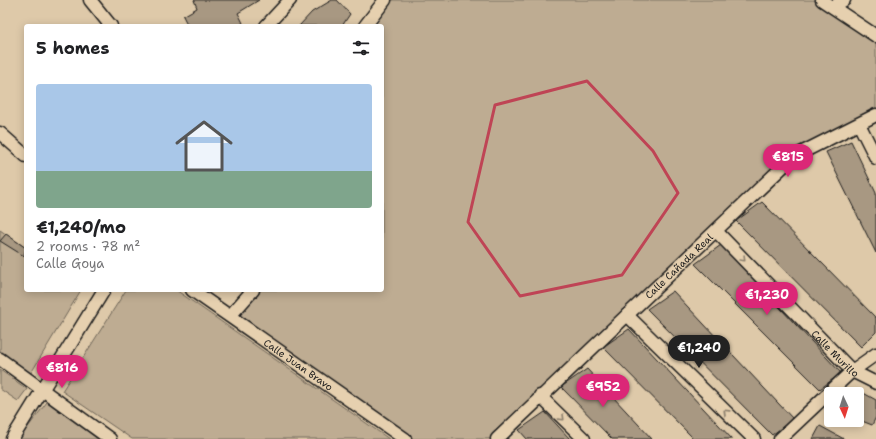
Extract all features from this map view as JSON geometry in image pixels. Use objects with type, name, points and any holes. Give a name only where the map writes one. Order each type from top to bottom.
[{"type":"street","points":[[90,0],[109,24]]},
{"type":"street","points":[[268,24],[290,0]]},
{"type":"street","points":[[367,24],[385,0]]},
{"type":"street","points":[[822,0],[876,36]]},
{"type":"street","points":[[833,7],[844,0]]},
{"type":"street","name":"Calle Cañada Real","points":[[497,439],[540,396],[793,157],[876,116]]},
{"type":"street","points":[[859,124],[876,158]]},
{"type":"street","points":[[0,133],[24,154]]},
{"type":"street","name":"Calle Murillo","points":[[716,231],[852,371],[876,383]]},
{"type":"street","points":[[12,439],[103,292]]},
{"type":"street","name":"Calle Juan Bravo","points":[[195,292],[405,439]]},
{"type":"street","points":[[230,316],[251,292]]},
{"type":"street","points":[[627,315],[754,439]]},
{"type":"street","points":[[780,439],[852,371],[876,354]]},
{"type":"street","points":[[0,358],[110,439]]},
{"type":"street","points":[[540,396],[584,439]]},
{"type":"highlighted area","points":[[587,81],[653,151],[678,193],[622,275],[520,296],[468,222],[495,105]]},
{"type":"shaded area","points":[[385,0],[822,0],[876,36],[876,115],[793,157],[498,439],[405,439],[230,316],[251,292],[384,292],[384,24],[367,24]]},
{"type":"shaded area","points":[[0,230],[24,247],[24,292],[80,292],[31,373],[0,352]]},
{"type":"shaded area","points":[[125,292],[179,292],[389,439],[132,439],[62,391]]},
{"type":"shaded area","points":[[0,370],[27,389],[18,401],[0,389]]},
{"type":"shaded area","points":[[47,402],[98,439],[19,439]]},
{"type":"building","points":[[194,0],[259,0],[238,13],[243,23],[241,24],[187,24],[183,16],[197,8]]},
{"type":"building","points":[[332,0],[337,0],[350,14],[343,24],[301,24],[312,12]]},
{"type":"building","points":[[851,141],[876,193],[876,253],[826,152]]},
{"type":"building","points":[[762,202],[876,318],[876,332],[861,347],[736,221]]},
{"type":"building","points":[[6,234],[24,247],[24,256],[0,241]]},
{"type":"building","points":[[721,245],[841,373],[820,389],[695,264]]},
{"type":"building","points":[[673,291],[793,419],[772,435],[647,309]]},
{"type":"building","points":[[629,329],[732,439],[694,439],[603,347]]},
{"type":"building","points":[[587,369],[652,439],[612,439],[561,387]]},
{"type":"building","points":[[864,393],[876,400],[876,417],[872,425],[864,422]]},
{"type":"building","points":[[545,412],[570,439],[527,439],[519,430]]},
{"type":"building","points":[[820,426],[844,439],[813,439]]}]
